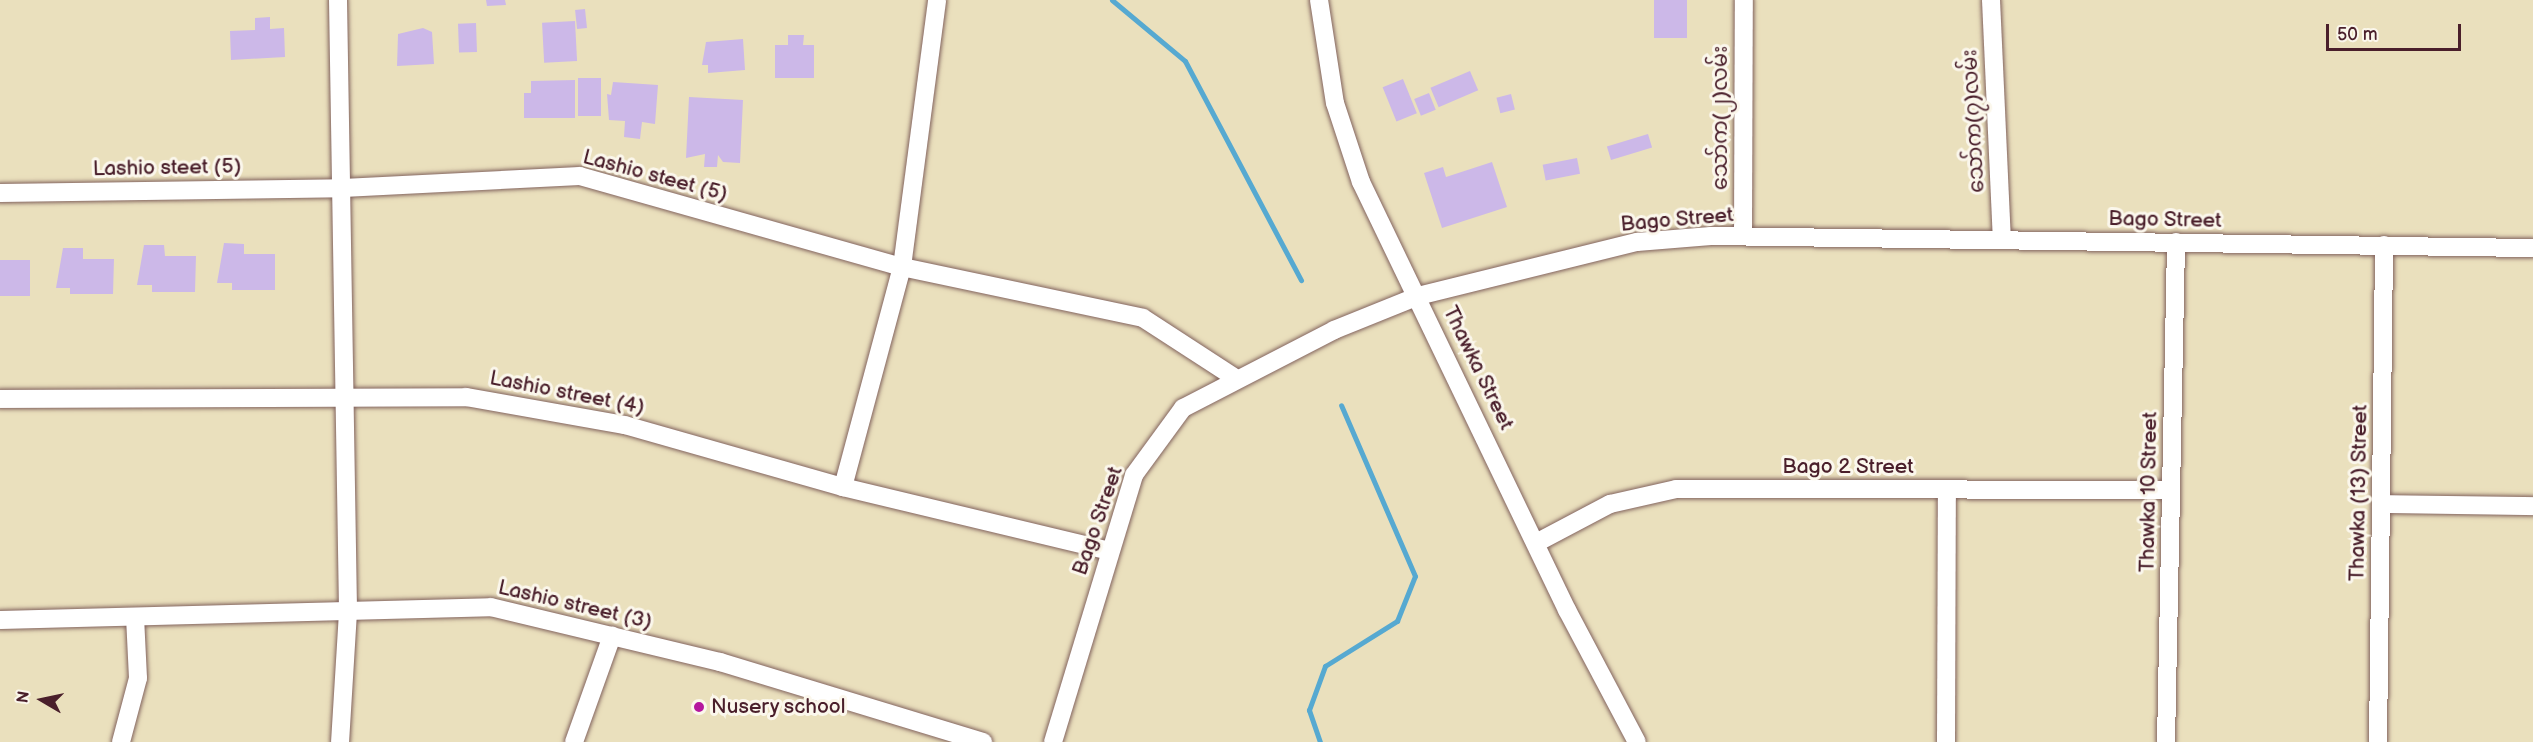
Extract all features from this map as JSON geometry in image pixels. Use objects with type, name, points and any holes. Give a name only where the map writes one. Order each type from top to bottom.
[{"type":"street","points":[[338,0],[343,188],[348,612],[340,742]]},
{"type":"street","points":[[843,487],[902,267],[937,0]]},
{"type":"street","name":"Thawka Street","points":[[1319,0],[1335,104],[1360,182],[1536,543],[1637,742]]},
{"type":"street","name":"သော်က(၂)လမ်း","points":[[1743,236],[1744,0]]},
{"type":"street","name":"သော်က(၇)လမ်း","points":[[1991,0],[2002,240]]},
{"type":"street","name":"Lashio steet (5)","points":[[0,192],[343,188],[580,176],[902,267],[1143,318],[1234,377]]},
{"type":"street","name":"Bago Street","points":[[1053,742],[1109,551],[1134,475],[1183,408],[1234,377],[1418,297],[1637,242],[1743,236],[2533,248]]},
{"type":"street","name":"Thawka 10 Street","points":[[2166,742],[2176,242]]},
{"type":"street","name":"Thawka (13) Street","points":[[2378,742],[2384,245]]},
{"type":"street","name":"Lashio street (4)","points":[[0,399],[346,394],[466,397],[625,425],[843,487],[1109,551]]},
{"type":"street","name":"Bago 2 Street","points":[[1536,543],[1610,504],[1676,489],[2171,490]]},
{"type":"street","points":[[1946,742],[1947,489]]},
{"type":"street","points":[[2381,504],[2533,506]]},
{"type":"street","name":"Lashio street (3)","points":[[0,620],[491,607],[720,662],[983,742]]},
{"type":"street","points":[[121,742],[138,678],[135,617]]},
{"type":"street","points":[[574,742],[612,636]]},
{"type":"building","points":[[486,0],[505,0],[506,5],[487,6]]},
{"type":"building","points":[[1654,0],[1687,0],[1687,38],[1654,38]]},
{"type":"building","points":[[585,9],[587,28],[577,29],[575,10]]},
{"type":"building","points":[[270,17],[270,29],[284,28],[285,57],[231,60],[230,31],[255,30],[255,18]]},
{"type":"building","points":[[575,21],[577,61],[544,63],[542,23]]},
{"type":"building","points":[[476,23],[477,52],[459,53],[458,24]]},
{"type":"building","points":[[423,28],[432,32],[434,64],[397,66],[398,34]]},
{"type":"building","points":[[788,35],[804,35],[803,45],[814,45],[814,78],[775,78],[775,45],[788,45]]},
{"type":"building","points":[[743,39],[745,70],[708,73],[708,65],[702,65],[706,42]]},
{"type":"building","points":[[1470,71],[1478,90],[1439,107],[1430,88]]},
{"type":"building","points":[[578,78],[601,78],[601,116],[578,116]]},
{"type":"building","points":[[1403,79],[1417,113],[1396,122],[1383,87]]},
{"type":"building","points":[[575,80],[575,118],[524,118],[524,93],[531,93],[531,81]]},
{"type":"building","points":[[613,82],[658,85],[655,124],[642,122],[640,139],[624,137],[625,121],[609,120],[607,94],[611,95]]},
{"type":"building","points":[[1429,93],[1436,110],[1421,116],[1414,99]]},
{"type":"building","points":[[1511,94],[1515,110],[1500,113],[1496,98]]},
{"type":"building","points":[[689,97],[743,100],[740,163],[723,162],[718,155],[717,167],[704,167],[705,154],[686,158]]},
{"type":"building","points":[[1648,134],[1652,147],[1611,160],[1607,147]]},
{"type":"building","points":[[1577,158],[1580,174],[1546,180],[1543,165]]},
{"type":"building","points":[[1492,162],[1507,207],[1442,228],[1424,173],[1443,167],[1446,177]]},
{"type":"building","points":[[224,243],[244,244],[244,254],[275,254],[275,290],[232,290],[232,283],[217,283]]},
{"type":"building","points":[[144,245],[164,245],[165,256],[196,256],[195,292],[152,292],[152,285],[137,285]]},
{"type":"building","points":[[63,248],[83,248],[83,259],[114,259],[113,294],[70,294],[70,288],[56,288]]},
{"type":"building","points":[[0,260],[30,260],[30,296],[0,296]]},
{"type":"waterway","points":[[1112,0],[1185,61],[1301,280]]},
{"type":"waterway","points":[[1320,742],[1309,710],[1325,666],[1397,621],[1415,576],[1341,405]]},
{"type":"place","name":"Nusery school","points":[[699,707]]}]
